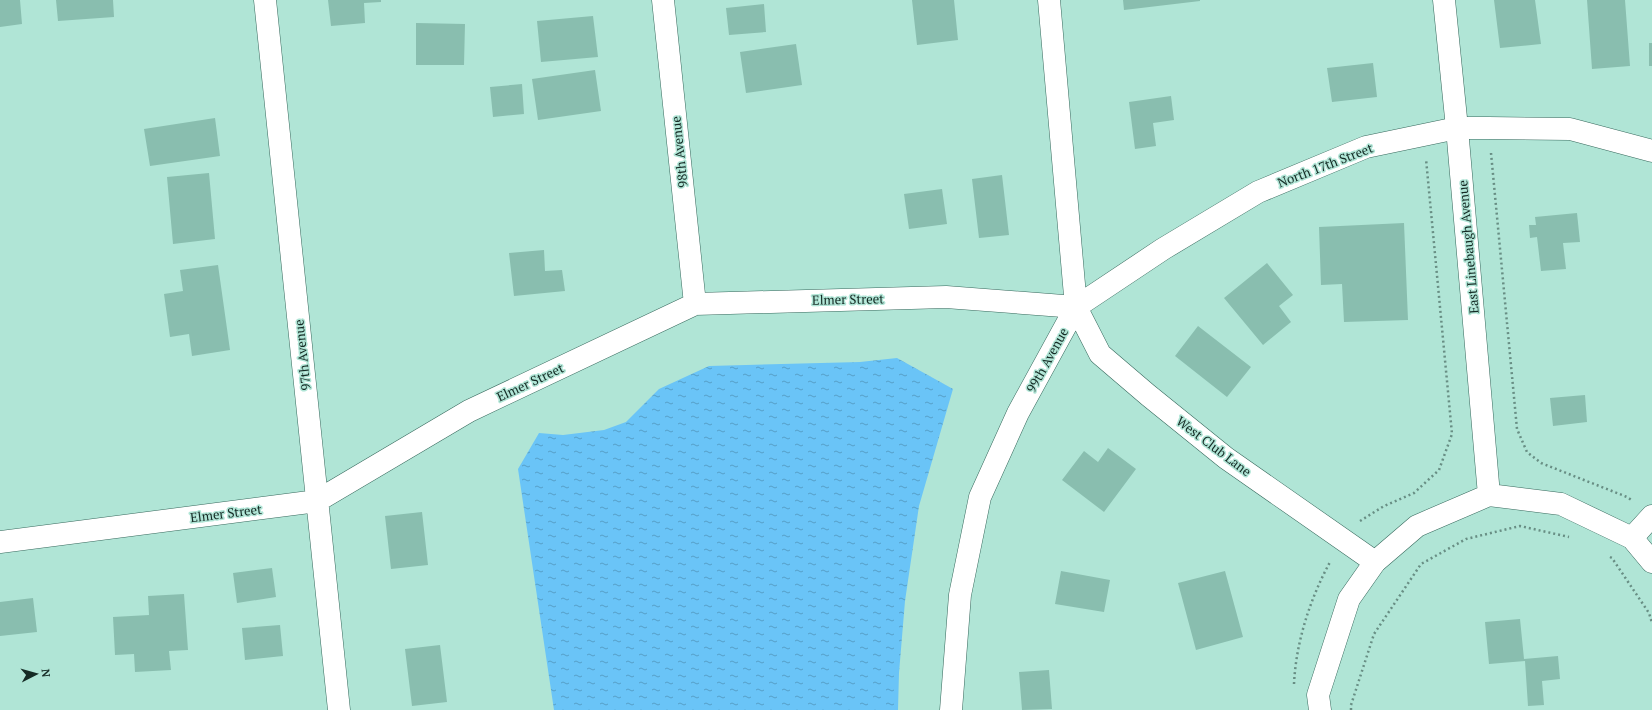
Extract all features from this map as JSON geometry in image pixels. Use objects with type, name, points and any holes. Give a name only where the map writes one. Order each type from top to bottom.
[{"type":"street","name":"97th Avenue","points":[[265,0],[339,710]]},
{"type":"street","name":"98th Avenue","points":[[663,0],[695,304]]},
{"type":"street","points":[[1048,0],[1076,307]]},
{"type":"street","name":"East Linebaugh Avenue","points":[[1444,0],[1457,128],[1489,495]]},
{"type":"street","name":"North 17th Street","points":[[1076,307],[1163,248],[1258,192],[1366,147],[1457,128],[1570,129],[1652,151]]},
{"type":"street","name":"Elmer Street","points":[[0,542],[318,502],[469,411],[695,304],[946,297],[1076,307]]},
{"type":"street","name":"West Club Lane","points":[[1076,307],[1100,354],[1148,395],[1226,458],[1375,562]]},
{"type":"street","name":"99th Avenue","points":[[951,710],[960,595],[980,497],[1018,413],[1076,307]]},
{"type":"street","points":[[1320,710],[1318,695],[1349,599],[1375,562],[1417,526],[1489,495],[1561,504],[1632,538],[1652,562]]},
{"type":"street","points":[[1632,538],[1652,516]]},
{"type":"path","points":[[1488,128],[1517,429],[1528,452],[1541,463],[1627,497],[1652,516]]},
{"type":"path","points":[[1294,687],[1295,663],[1312,600],[1343,539],[1359,522],[1384,506],[1414,493],[1439,470],[1452,434],[1427,163],[1422,135]]},
{"type":"path","points":[[1351,710],[1374,634],[1421,564],[1466,539],[1520,526],[1572,538]]},
{"type":"path","points":[[1605,555],[1612,558],[1649,612],[1652,623]]},
{"type":"water","points":[[897,358],[953,389],[919,506],[905,601],[899,673],[898,710],[554,710],[518,469],[539,433],[563,435],[604,430],[626,422],[659,389],[709,366],[860,362]]},
{"type":"building","points":[[0,0],[20,0],[22,24],[0,27]]},
{"type":"building","points":[[56,0],[113,0],[114,17],[58,21]]},
{"type":"building","points":[[328,0],[381,0],[381,2],[364,3],[365,23],[331,26]]},
{"type":"building","points":[[912,0],[954,0],[958,40],[917,45]]},
{"type":"building","points":[[1123,0],[1200,0],[1200,1],[1124,10]]},
{"type":"building","points":[[1494,0],[1535,0],[1541,44],[1500,48]]},
{"type":"building","points":[[1587,0],[1625,0],[1630,66],[1592,69]]},
{"type":"building","points":[[764,4],[766,32],[729,35],[726,8]]},
{"type":"building","points":[[593,16],[598,57],[541,62],[537,21]]},
{"type":"building","points":[[416,23],[465,24],[464,65],[416,65]]},
{"type":"building","points":[[1649,43],[1652,43],[1652,66],[1649,66]]},
{"type":"building","points":[[796,44],[802,85],[746,93],[740,52]]},
{"type":"building","points":[[1373,63],[1377,97],[1332,102],[1327,68]]},
{"type":"building","points":[[595,70],[601,111],[538,120],[532,79]]},
{"type":"building","points":[[522,84],[524,114],[493,117],[490,87]]},
{"type":"building","points":[[1171,96],[1174,120],[1153,123],[1156,146],[1135,149],[1129,102]]},
{"type":"building","points":[[215,118],[220,156],[150,166],[144,129]]},
{"type":"building","points":[[209,173],[215,239],[173,244],[167,177]]},
{"type":"building","points":[[1002,175],[1009,235],[979,238],[972,179]]},
{"type":"building","points":[[942,189],[947,224],[909,229],[904,194]]},
{"type":"building","points":[[1577,213],[1580,242],[1563,243],[1566,269],[1541,271],[1537,237],[1530,238],[1529,225],[1536,225],[1535,217]]},
{"type":"building","points":[[1404,223],[1408,320],[1344,322],[1342,284],[1321,285],[1319,227]]},
{"type":"building","points":[[544,250],[545,271],[562,270],[565,291],[514,296],[509,253]]},
{"type":"building","points":[[1267,263],[1293,295],[1279,306],[1291,322],[1263,345],[1224,298]]},
{"type":"building","points":[[218,265],[230,350],[192,356],[189,334],[170,337],[164,294],[183,291],[180,270]]},
{"type":"building","points":[[1198,326],[1251,367],[1227,397],[1175,356]]},
{"type":"building","points":[[1585,395],[1587,422],[1553,426],[1550,398]]},
{"type":"building","points":[[1108,448],[1136,469],[1104,512],[1062,480],[1084,451],[1098,462]]},
{"type":"building","points":[[422,512],[428,565],[391,569],[385,516]]},
{"type":"building","points":[[272,568],[276,597],[237,603],[233,573]]},
{"type":"building","points":[[1061,571],[1110,580],[1104,612],[1055,604]]},
{"type":"building","points":[[1225,571],[1243,637],[1196,650],[1178,583]]},
{"type":"building","points":[[184,594],[188,650],[169,651],[171,670],[135,672],[134,654],[115,655],[113,617],[149,615],[148,596]]},
{"type":"building","points":[[33,598],[37,632],[0,636],[0,602]]},
{"type":"building","points":[[1520,619],[1524,659],[1558,656],[1560,679],[1542,681],[1544,705],[1528,706],[1525,661],[1489,664],[1485,622]]},
{"type":"building","points":[[280,625],[283,656],[245,660],[242,628]]},
{"type":"building","points":[[440,645],[447,702],[412,706],[405,649]]},
{"type":"building","points":[[1049,670],[1052,709],[1022,710],[1019,672]]}]
